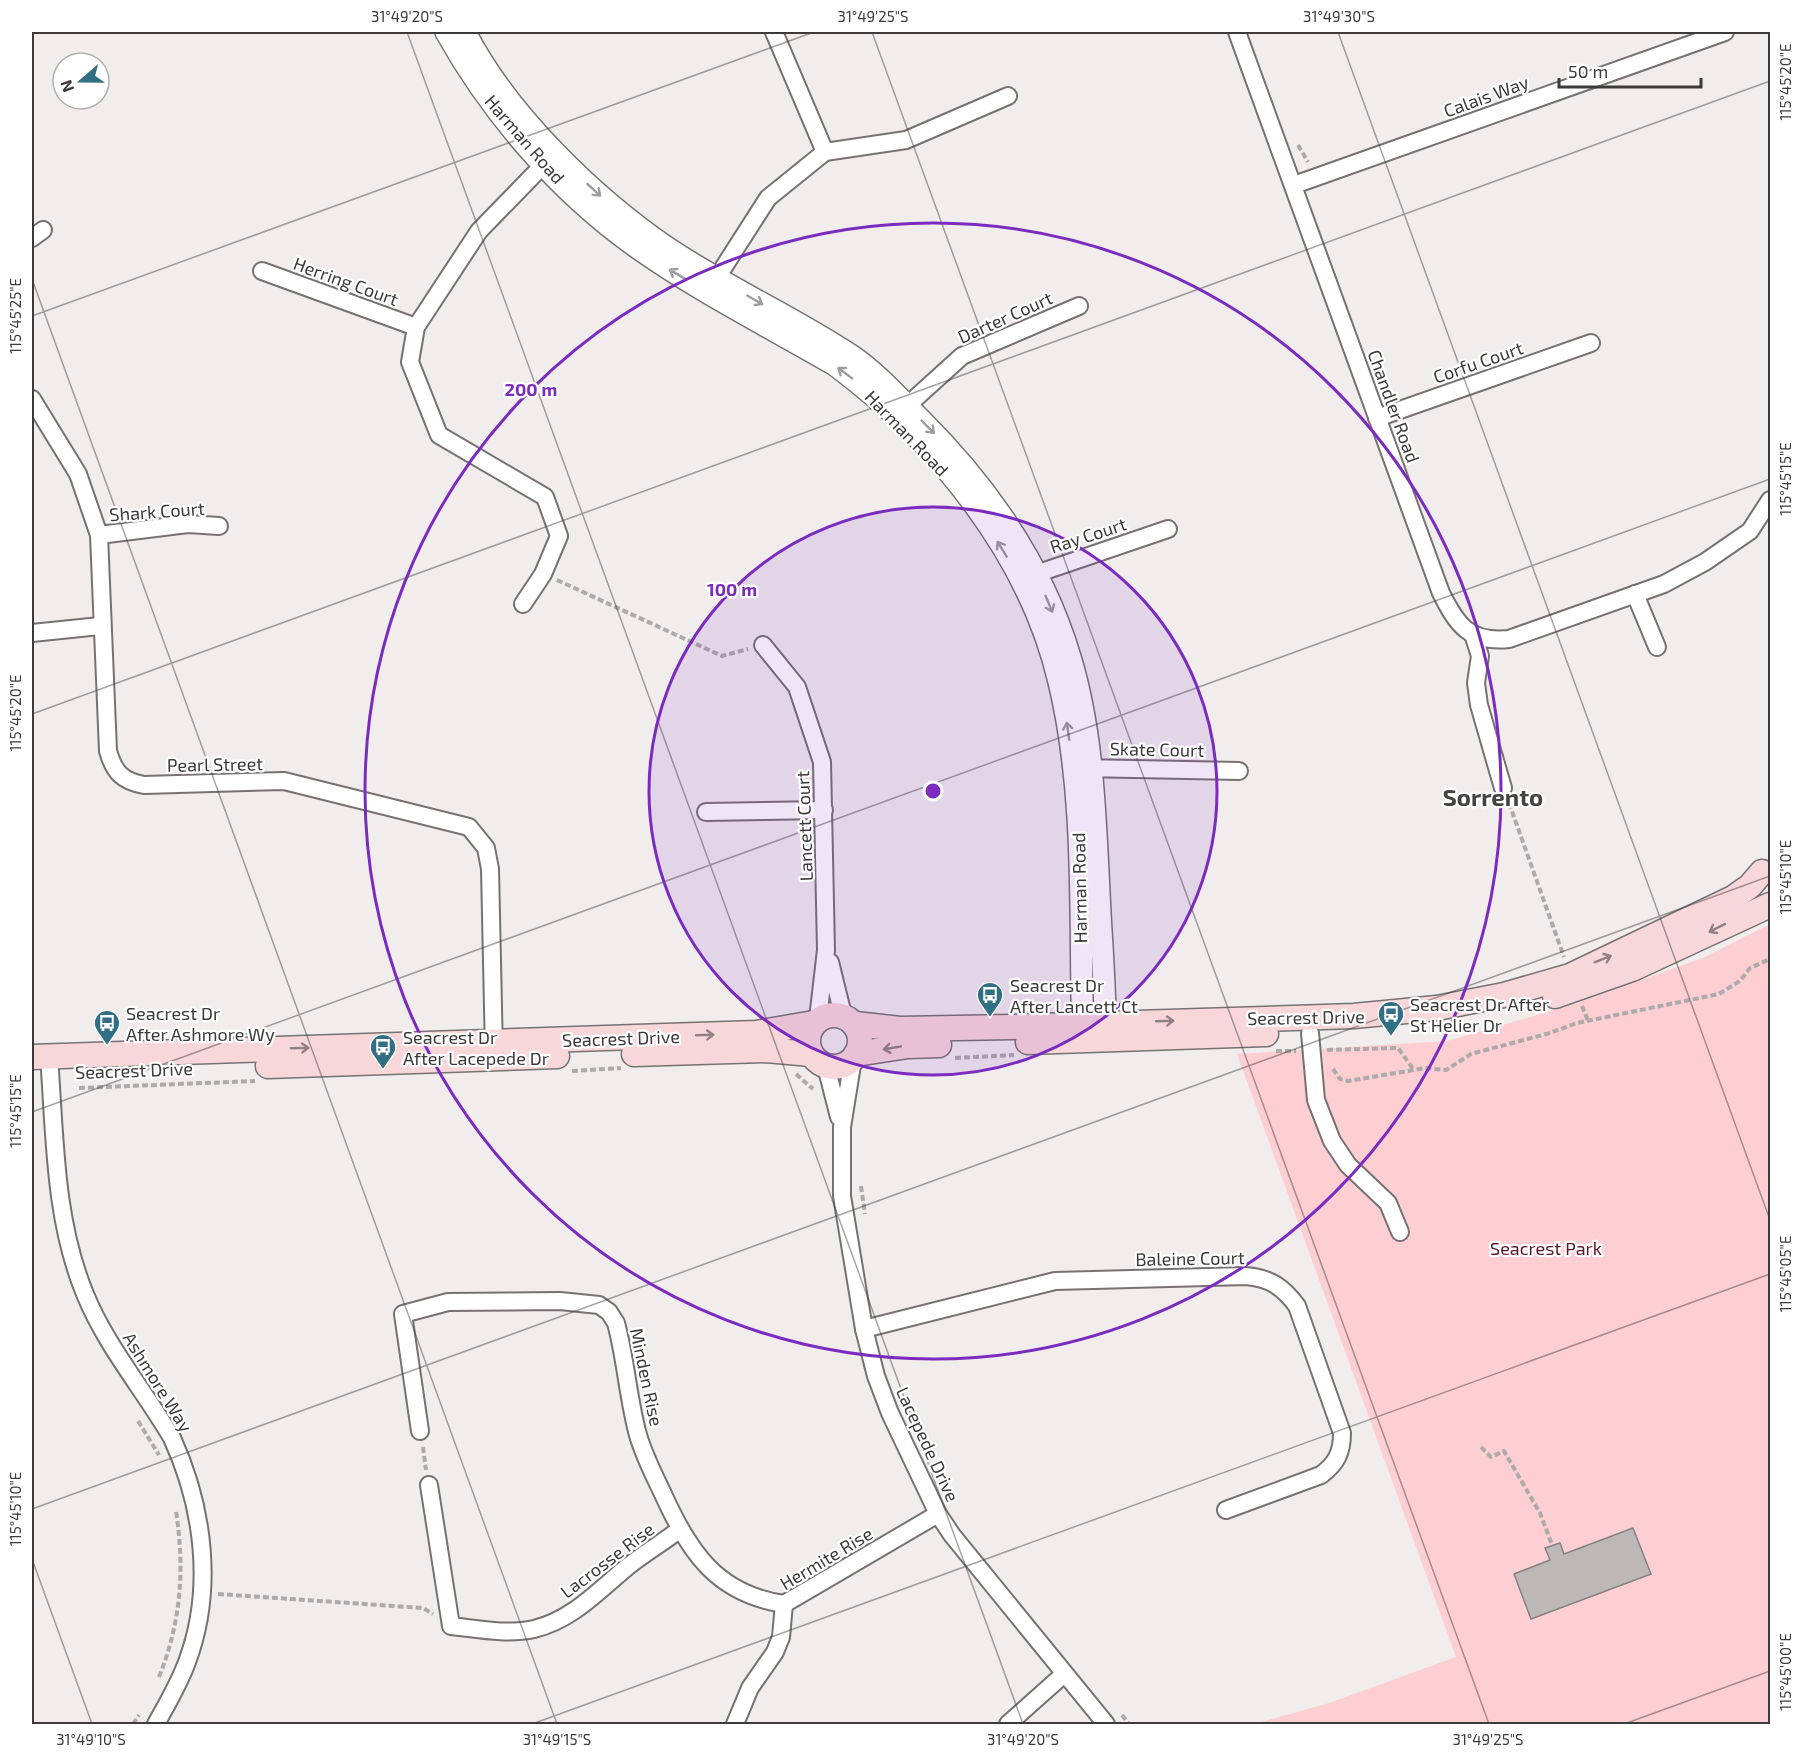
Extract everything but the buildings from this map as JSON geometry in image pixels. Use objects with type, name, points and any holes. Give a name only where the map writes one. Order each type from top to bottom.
[{"type":"main road","name":"Seacrest Drive","points":[[494,1049],[766,1050],[840,1066],[855,1057],[908,1046],[1386,1014],[1473,1002],[1570,976],[1733,898],[1750,886],[1766,865]]},
{"type":"main road","points":[[1766,865],[1764,887],[1770,896]]},
{"type":"main road","name":"Seacrest Drive","points":[[41,1065],[494,1049],[756,1033],[816,1021],[825,1015],[878,1029],[1310,1034],[1417,1027],[1504,1011],[1576,990],[1632,969],[1770,905]]},
{"type":"main road","points":[[849,1020],[860,1039],[855,1057]]},
{"type":"main road","points":[[816,1021],[807,1038],[819,1060]]},
{"type":"street","name":"Harman Road","points":[[446,32],[486,95],[549,159],[650,234],[712,285],[854,357],[901,411],[956,456],[1005,519],[1028,576],[1070,657],[1082,709],[1079,839],[1094,1032]]},
{"type":"street","name":"Harman Road","points":[[465,32],[549,159]]},
{"type":"street","points":[[774,32],[825,152]]},
{"type":"street","name":"Chandler Road","points":[[1237,32],[1441,593],[1456,622],[1473,634]]},
{"type":"street","name":"Calais Way","points":[[1294,185],[1725,32]]},
{"type":"street","points":[[712,285],[768,198],[825,152],[906,140],[1008,96]]},
{"type":"street","points":[[523,604],[543,574],[559,536],[545,497],[439,435],[410,362],[416,327],[479,231],[549,159]]},
{"type":"street","name":"Herring Court","points":[[262,271],[416,327]]},
{"type":"street","name":"Darter Court","points":[[901,411],[962,356],[1079,306]]},
{"type":"street","name":"Corfu Court","points":[[1377,418],[1592,343]]},
{"type":"street","name":"Pearl Street","points":[[32,399],[78,474],[99,536],[100,626],[108,751],[112,766],[130,782],[144,785],[284,782],[460,824],[477,835],[486,848],[490,869],[494,1049]]},
{"type":"street","points":[[1473,634],[1496,641],[1509,639],[1675,578],[1750,531],[1770,500]]},
{"type":"street","name":"Shark Court","points":[[99,536],[188,524],[219,526]]},
{"type":"street","name":"Ray Court","points":[[1028,576],[1168,529]]},
{"type":"street","points":[[1635,594],[1657,647]]},
{"type":"street","points":[[32,633],[100,626]]},
{"type":"street","points":[[1473,634],[1480,656],[1476,683],[1479,705],[1503,788]]},
{"type":"street","name":"Lancett Court","points":[[763,645],[797,687],[822,762],[826,950],[816,1021]]},
{"type":"street","name":"Skate Court","points":[[1082,768],[1239,771]]},
{"type":"street","points":[[706,812],[824,810]]},
{"type":"street","name":"Lancett Court","points":[[826,950],[849,1020]]},
{"type":"street","points":[[1310,1034],[1316,1100],[1332,1141],[1348,1165],[1388,1203],[1400,1232]]},
{"type":"street","name":"Lacepede Drive","points":[[855,1057],[842,1126],[842,1196],[864,1329],[876,1376],[890,1413],[938,1514],[967,1556],[1106,1725]]},
{"type":"street","name":"Lacepede Drive","points":[[819,1060],[842,1126]]},
{"type":"street","name":"Ashmore Way","points":[[41,1065],[60,1201],[73,1264],[100,1326],[154,1407],[181,1456],[198,1514],[203,1558],[203,1593],[187,1661],[156,1725]]},
{"type":"street","name":"Baleine Court","points":[[864,1329],[1055,1281],[1246,1275],[1269,1280],[1284,1290],[1297,1306],[1342,1432],[1342,1445],[1332,1466],[1321,1475],[1226,1510]]},
{"type":"street","name":"Minden Rise","points":[[420,1431],[403,1314],[448,1302],[560,1301],[599,1305],[609,1312],[616,1323],[638,1435],[679,1530],[691,1549],[729,1585],[762,1601],[784,1604]]},
{"type":"street","points":[[429,1485],[451,1626]]},
{"type":"street","name":"Hermite Rise","points":[[735,1725],[750,1688],[775,1652],[781,1637],[784,1604],[938,1514]]},
{"type":"street","name":"Lacrosse Rise","points":[[451,1626],[516,1631],[534,1629],[554,1622],[574,1611],[628,1566],[679,1530]]},
{"type":"street","points":[[1008,1725],[1063,1675]]},
{"type":"path","points":[[543,574],[722,656],[763,645]]},
{"type":"path","points":[[1503,788],[1570,976]]},
{"type":"path","points":[[1414,1070],[1398,1048],[1330,1050],[1333,1072],[1340,1079],[1348,1081],[1414,1070],[1446,1070],[1471,1054],[1577,1023],[1719,994],[1740,981],[1750,968],[1770,958]]},
{"type":"path","points":[[860,1177],[866,1222]]},
{"type":"path","points":[[137,1420],[160,1458]]},
{"type":"path","points":[[420,1431],[429,1485]]},
{"type":"path","points":[[1481,1447],[1491,1456],[1504,1451],[1540,1513],[1552,1545]]},
{"type":"path","points":[[158,1680],[173,1643],[182,1593],[182,1548],[176,1509]]},
{"type":"path","points":[[203,1593],[423,1608],[451,1626]]},
{"type":"path","points":[[133,1725],[142,1711]]},
{"type":"path","points":[[1119,1713],[1129,1725]]},
{"type":"green space","name":"Seacrest Park","points":[[1770,924],[1770,1724],[1254,1724],[1329,1703],[1456,1657],[1237,1054],[1447,1041],[1575,1004],[1705,957]]},
{"type":"place","name":"Seacrest Dr After Lancett Ct","points":[[990,1018]]},
{"type":"place","name":"Seacrest Dr After St Helier Dr","points":[[1391,1037]]},
{"type":"place","name":"Seacrest Dr After Ashmore Wy","points":[[107,1046]]},
{"type":"place","name":"Seacrest Dr After Lacepede Dr","points":[[383,1070]]},
{"type":"district","name":"Sorrento","points":[[1493,796]]}]
